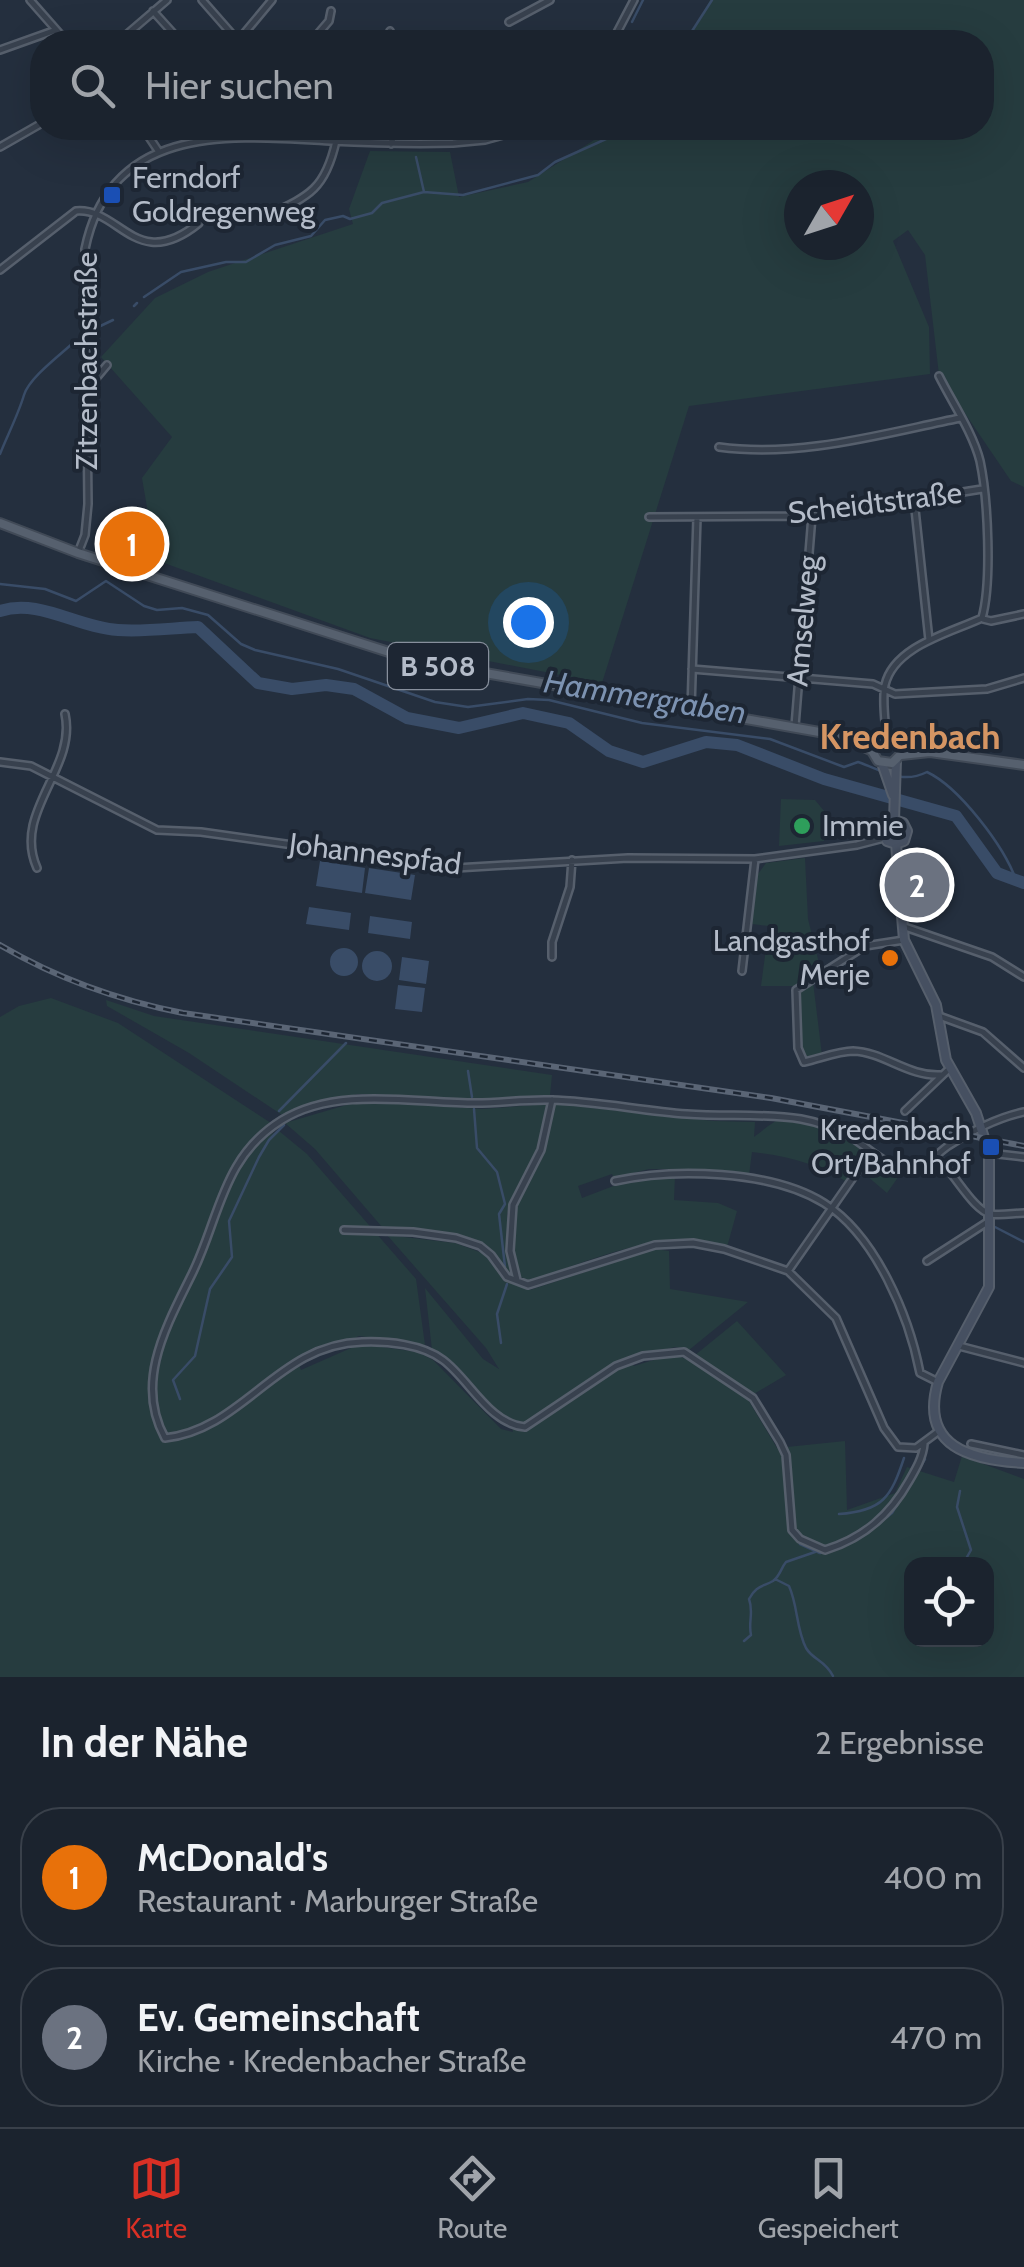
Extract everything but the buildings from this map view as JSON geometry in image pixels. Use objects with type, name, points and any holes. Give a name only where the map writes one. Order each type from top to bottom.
[{"type":"main road","name":"B 508","points":[[0,523],[78,553],[417,661],[876,739]]},
{"type":"main road","points":[[872,751],[876,739],[886,734],[901,744],[930,752],[1024,765]]},
{"type":"main road","name":"B 508","points":[[842,736],[872,751],[882,764]]},
{"type":"main road","points":[[894,820],[893,795],[901,744]]},
{"type":"main road","points":[[893,795],[882,764],[930,752]]},
{"type":"main road","points":[[894,820],[903,823],[907,832],[904,841],[896,844],[884,838],[885,826],[894,820]]},
{"type":"main road","points":[[896,844],[904,940],[939,1016],[950,1068],[983,1128],[989,1153],[989,1287],[938,1382],[933,1408],[939,1431],[959,1450],[1005,1462],[1024,1462]]},
{"type":"street","points":[[30,0],[56,30]]},
{"type":"street","points":[[132,30],[167,0]]},
{"type":"street","points":[[202,0],[227,30]]},
{"type":"street","points":[[247,30],[272,0]]},
{"type":"street","points":[[509,22],[550,0]]},
{"type":"street","points":[[618,30],[634,0]]},
{"type":"street","points":[[322,30],[331,10]]},
{"type":"street","points":[[154,11],[171,30]]},
{"type":"street","points":[[0,50],[30,39]]},
{"type":"street","points":[[0,147],[30,130]]},
{"type":"street","points":[[151,140],[159,152]]},
{"type":"street","name":"Zitzenbachstraße","points":[[78,553],[86,535],[88,504],[83,264],[95,213],[119,180],[159,152],[202,140]]},
{"type":"street","name":"Zitzenbachstraße","points":[[318,140],[391,144],[485,140]]},
{"type":"street","points":[[391,144],[392,140]]},
{"type":"street","points":[[266,216],[312,193],[330,166],[333,141]]},
{"type":"street","points":[[0,270],[76,211],[95,213],[125,234],[158,241],[184,236],[199,223]]},
{"type":"street","points":[[84,392],[107,365]]},
{"type":"street","points":[[939,376],[980,460],[988,552],[982,618]]},
{"type":"street","points":[[719,447],[755,452],[802,448],[960,418]]},
{"type":"street","name":"Scheidtstraße","points":[[649,517],[812,516],[982,489]]},
{"type":"street","points":[[914,500],[929,640]]},
{"type":"street","name":"Amselweg","points":[[795,726],[812,516]]},
{"type":"street","points":[[690,709],[697,518]]},
{"type":"street","points":[[886,734],[884,690],[894,668],[929,640],[982,618],[992,621],[1024,614]]},
{"type":"street","points":[[692,669],[873,684],[894,694],[987,688],[1024,678]]},
{"type":"street","points":[[38,868],[29,849],[35,816],[70,735],[66,714]]},
{"type":"street","name":"Johannespfad","points":[[0,762],[16,762],[52,777],[158,830],[201,832],[456,868],[572,860],[756,860],[857,846],[884,838]]},
{"type":"street","points":[[552,957],[552,942],[570,887],[572,860]]},
{"type":"street","points":[[742,971],[756,860]]},
{"type":"street","points":[[902,926],[992,956],[1024,976]]},
{"type":"street","points":[[904,940],[865,946],[796,990],[798,1048],[804,1062],[853,1051],[904,1070],[928,1076],[941,1074]]},
{"type":"street","points":[[939,1016],[983,1032],[1024,1068]]},
{"type":"street","points":[[905,1111],[950,1068]]},
{"type":"street","points":[[924,1444],[917,1467],[891,1511],[856,1536],[826,1550],[808,1544],[792,1530],[785,1451],[753,1398],[689,1354],[676,1351],[643,1356],[616,1366],[536,1422],[521,1427],[497,1414],[452,1368],[417,1347],[349,1344],[301,1358],[212,1423],[191,1434],[165,1438],[152,1407],[152,1384],[166,1328],[207,1244],[228,1176],[281,1120],[306,1110],[360,1098],[479,1103],[552,1100],[689,1114],[803,1120],[850,1137],[897,1167],[914,1169],[948,1146],[1008,1115],[1024,1112]]},
{"type":"street","points":[[517,1280],[510,1251],[512,1205],[541,1150],[552,1100]]},
{"type":"street","points":[[788,1271],[873,1153]]},
{"type":"street","points":[[989,1153],[1024,1157]]},
{"type":"street","points":[[936,1157],[949,1167],[989,1218]]},
{"type":"street","points":[[615,1182],[698,1172],[747,1178],[814,1198],[832,1209],[863,1242],[891,1286],[912,1332],[920,1373],[938,1382]]},
{"type":"street","points":[[927,1262],[989,1218],[1024,1213]]},
{"type":"street","points":[[344,1230],[456,1238],[480,1246],[507,1277],[528,1285],[655,1245],[693,1243],[724,1248],[788,1271],[836,1318],[890,1440],[898,1447],[908,1450],[924,1444],[939,1431]]},
{"type":"street","points":[[956,1345],[1024,1363]]},
{"type":"street","points":[[970,1444],[1011,1453],[1024,1462]]},
{"type":"street","points":[[1005,1462],[1011,1453]]},
{"type":"green space","points":[[710,0],[1024,0],[1024,487],[1011,481],[939,375],[925,255],[908,230],[893,241],[929,327],[930,374],[689,406],[602,683],[370,638],[156,560],[142,478],[172,437],[101,357],[155,298],[208,272],[353,224],[349,209],[370,151],[450,152],[459,197],[528,182],[594,140],[994,140],[994,30],[693,30]]},
{"type":"green space","name":"Immie","points":[[781,799],[815,800],[825,812],[824,841],[779,846]]},
{"type":"green space","points":[[805,858],[808,919],[821,971],[799,986],[761,986],[769,926],[752,924],[758,874],[766,863]]},
{"type":"green space","points":[[813,982],[822,1055],[808,1057],[800,1036],[798,1007],[801,993]]},
{"type":"green space","points":[[51,998],[118,1023],[271,1123],[266,1136],[279,1131],[307,1154],[416,1279],[425,1345],[359,1336],[298,1363],[301,1370],[360,1344],[418,1352],[433,1360],[501,1429],[513,1432],[511,1423],[432,1350],[425,1288],[483,1359],[499,1369],[486,1348],[387,1235],[455,1243],[485,1254],[485,1245],[457,1234],[382,1227],[315,1149],[285,1123],[360,1101],[482,1109],[548,1104],[538,1148],[507,1214],[512,1281],[530,1290],[655,1249],[669,1251],[670,1289],[748,1302],[689,1350],[675,1347],[629,1358],[634,1366],[673,1354],[689,1360],[737,1321],[786,1375],[747,1398],[777,1448],[845,1441],[847,1510],[895,1493],[907,1467],[954,1482],[962,1456],[1024,1479],[1024,1677],[0,1677],[0,1017],[19,1006]]},
{"type":"green space","points":[[106,1000],[154,1016],[552,1075],[550,1095],[479,1100],[358,1094],[282,1115],[189,1053],[107,1006]]},
{"type":"green space","points":[[555,1104],[755,1122],[754,1137],[780,1119],[802,1119],[869,1152],[849,1183],[802,1162],[752,1152],[749,1175],[649,1169],[614,1178],[612,1174],[578,1186],[582,1198],[616,1185],[675,1175],[674,1200],[718,1203],[737,1211],[727,1247],[700,1242],[650,1244],[603,1255],[529,1281],[521,1277],[514,1250],[516,1206],[545,1150]]},
{"type":"green space","points":[[871,1157],[901,1173],[887,1193],[860,1170]]},
{"type":"water","points":[[320,861],[365,868],[362,893],[316,886]]},
{"type":"water","points":[[369,868],[415,875],[411,900],[365,893]]},
{"type":"water","points":[[309,907],[351,913],[349,930],[306,924]]},
{"type":"water","points":[[370,916],[412,922],[410,939],[368,933]]},
{"type":"water","points":[[344,948],[354,952],[358,962],[354,972],[344,976],[334,972],[330,962],[334,952]]},
{"type":"water","points":[[377,951],[391,960],[392,966],[383,980],[377,981],[363,972],[362,966],[371,952]]},
{"type":"water","points":[[402,957],[429,961],[426,984],[399,980]]},
{"type":"water","points":[[398,985],[425,988],[422,1012],[395,1009]]},
{"type":"waterway","points":[[632,22],[643,0]]},
{"type":"waterway","points":[[693,30],[712,0]]},
{"type":"waterway","points":[[424,192],[463,195],[538,175],[555,162],[604,140]]},
{"type":"waterway","points":[[144,297],[181,272],[226,262],[246,262],[275,245],[311,236],[325,220],[372,213],[382,203],[424,192],[416,157]]},
{"type":"waterway","points":[[134,306],[137,303]]},
{"type":"waterway","points":[[92,330],[113,320]]},
{"type":"waterway","points":[[0,454],[27,388],[73,343]]},
{"type":"waterway","name":"Hammergraben","points":[[0,584],[45,589],[76,601],[106,581],[144,606],[157,610],[182,608],[208,615],[241,644],[255,650],[338,669],[435,702],[468,707],[549,700],[642,723],[770,739],[844,767],[858,762],[900,777],[927,772],[953,790],[979,819],[1002,851],[1016,880]]},
{"type":"waterway","points":[[0,611],[29,608],[118,630],[198,627],[258,683],[292,689],[326,685],[354,689],[407,718],[459,728],[523,713],[569,723],[609,751],[643,762],[706,742],[737,745],[824,779],[956,816],[997,873],[1024,883]]},
{"type":"waterway","points":[[279,1111],[346,1043]]},
{"type":"waterway","points":[[468,1071],[472,1097]]},
{"type":"waterway","points":[[474,1109],[477,1148],[497,1172],[505,1204],[499,1214],[505,1267]]},
{"type":"waterway","points":[[180,1399],[173,1380],[195,1356],[210,1289],[232,1257],[229,1221],[259,1157],[284,1125]]},
{"type":"waterway","points":[[995,1227],[1024,1242]]},
{"type":"waterway","points":[[501,1343],[497,1314],[507,1284]]},
{"type":"waterway","points":[[839,1514],[866,1509],[883,1500],[895,1483],[904,1458]]},
{"type":"waterway","points":[[916,1474],[925,1459]]},
{"type":"waterway","points":[[869,1531],[892,1513],[909,1485]]},
{"type":"waterway","points":[[960,1491],[957,1507],[971,1550],[967,1557]]},
{"type":"waterway","points":[[800,1544],[820,1553],[840,1547]]},
{"type":"waterway","points":[[744,1641],[751,1635],[752,1595],[775,1579],[786,1562],[815,1552]]},
{"type":"waterway","points":[[775,1579],[789,1586],[806,1648],[833,1676]]},
{"type":"railway","points":[[0,945],[88,987],[183,1013],[771,1098],[1024,1146]]},
{"type":"place","name":"Ferndorf Goldregenweg","points":[[112,195]]},
{"type":"place","name":"McDonald's","points":[[132,544]]},
{"type":"place","name":"Immie","points":[[802,826]]},
{"type":"place","name":"Ev. Gemeinschaft","points":[[917,885]]},
{"type":"place","name":"Landgasthof Merje","points":[[890,958]]},
{"type":"place","name":"Kredenbach Ort/Bahnhof","points":[[991,1147]]},
{"type":"district","name":"Kredenbach","points":[[910,737]]}]
